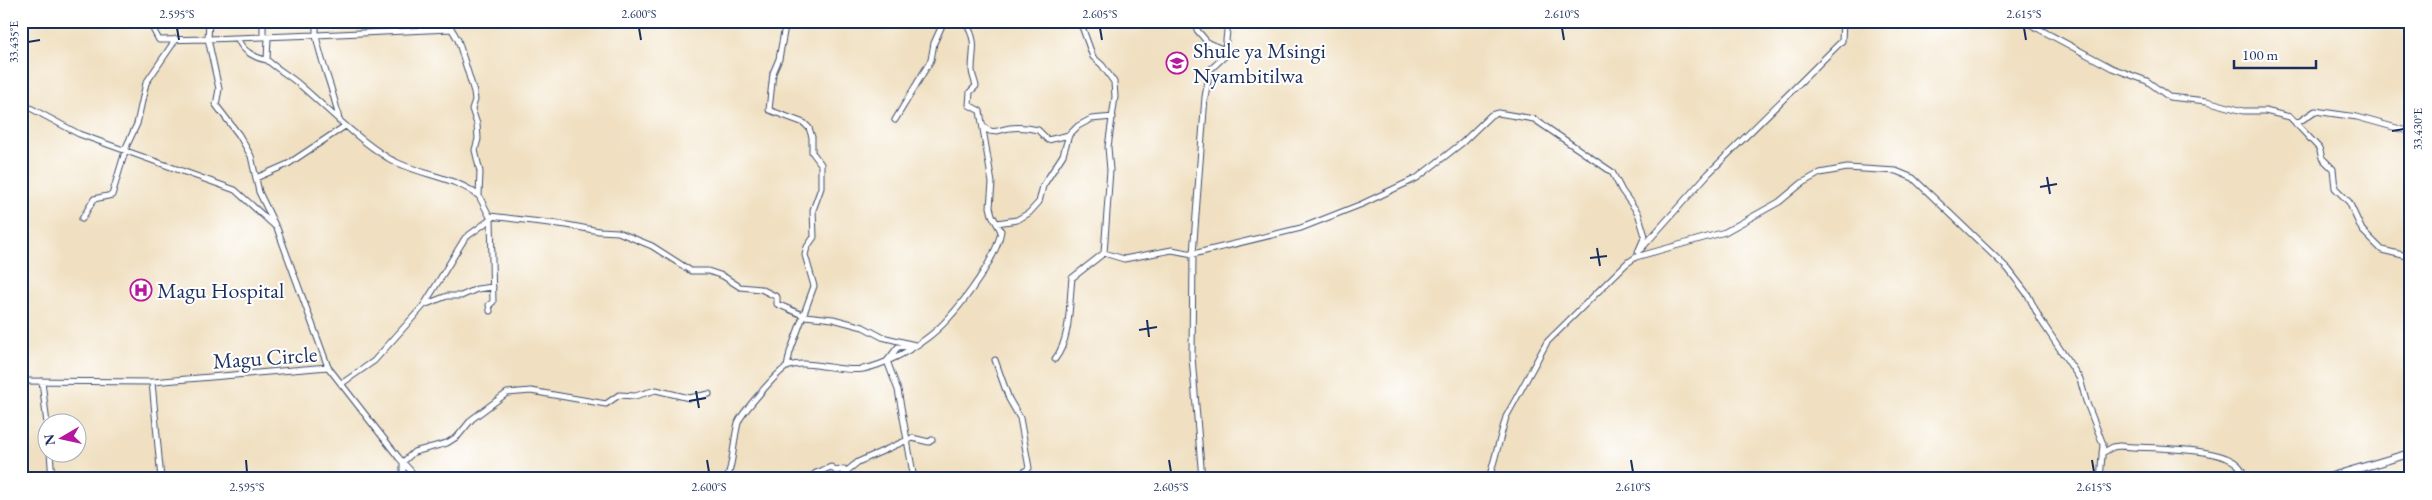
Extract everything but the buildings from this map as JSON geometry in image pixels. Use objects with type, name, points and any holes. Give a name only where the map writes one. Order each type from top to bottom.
[{"type":"main road","points":[[2323,479],[2411,453]]},
{"type":"street","points":[[153,21],[153,29],[159,40],[265,38],[451,28]]},
{"type":"street","points":[[209,21],[208,39],[219,89],[216,105],[239,135],[251,156],[259,192],[277,228],[328,367]]},
{"type":"street","points":[[263,21],[266,60]]},
{"type":"street","points":[[316,21],[316,35],[328,86],[335,95],[339,120]]},
{"type":"street","points":[[448,21],[458,40],[474,92],[475,100],[472,109],[477,124],[478,139],[475,150],[480,172],[479,196]]},
{"type":"street","points":[[727,479],[732,466],[738,422],[769,384],[787,367],[790,352],[805,316],[814,286],[805,256],[807,247],[814,237],[813,210],[821,188],[821,164],[812,152],[812,137],[809,128],[804,123],[769,110],[773,73],[779,59],[786,21]]},
{"type":"street","points":[[895,120],[932,60],[934,42],[944,21]]},
{"type":"street","points":[[787,367],[806,365],[861,370],[887,361],[915,345],[927,338],[944,321],[976,283],[999,244],[1001,231],[990,207],[992,183],[980,111],[969,105],[970,92],[976,86],[972,69],[975,48],[970,29],[966,23],[959,21]]},
{"type":"street","points":[[1055,359],[1063,345],[1072,278],[1104,253],[1110,170],[1108,146],[1113,117],[1114,82],[1102,65],[1093,57],[1080,21]]},
{"type":"street","points":[[1196,21],[1197,30],[1208,43],[1225,50]]},
{"type":"street","points":[[1202,479],[1192,357],[1193,254],[1205,96],[1210,70],[1227,54],[1225,50],[1228,21]]},
{"type":"street","points":[[1489,479],[1506,417],[1547,342],[1638,252],[1708,174],[1842,41],[1843,21]]},
{"type":"street","points":[[2024,21],[2112,68],[2147,81],[2169,97],[2206,101],[2243,111],[2266,111],[2290,117],[2319,148],[2322,158],[2333,169],[2335,188],[2349,202],[2362,230],[2382,250],[2411,257]]},
{"type":"street","points":[[82,219],[94,199],[112,195],[126,151],[138,124],[146,83],[176,39]]},
{"type":"street","points":[[238,39],[241,46],[258,58],[266,60],[299,84],[345,126],[400,164],[468,188],[479,196],[491,218],[493,302],[489,305],[490,311]]},
{"type":"street","points":[[21,103],[79,134],[235,190],[277,228]]},
{"type":"street","points":[[2296,124],[2315,111],[2357,117],[2411,132]]},
{"type":"street","points":[[1104,253],[1124,259],[1172,250],[1193,254],[1301,228],[1362,204],[1425,173],[1473,134],[1491,116],[1498,113],[1534,119],[1612,172],[1640,220],[1645,236],[1638,252]]},
{"type":"street","points":[[997,223],[1017,220],[1028,213],[1039,202],[1043,186],[1063,155],[1069,135],[1078,126],[1091,119],[1113,117]]},
{"type":"street","points":[[256,178],[288,164],[345,126]]},
{"type":"street","points":[[983,127],[986,130],[997,133],[1008,128],[1038,130],[1048,140],[1069,135]]},
{"type":"street","points":[[1626,264],[1636,257],[1725,232],[1779,202],[1802,183],[1820,173],[1847,168],[1896,171],[1913,178],[2008,269],[2028,295],[2040,319],[2080,379],[2086,401],[2103,444],[2100,479]]},
{"type":"street","points":[[342,384],[374,361],[424,305],[465,238],[491,218],[618,232],[652,246],[691,271],[708,271],[723,276],[740,287],[761,289],[772,293],[777,297],[777,304],[805,316],[864,327],[882,337],[915,345]]},
{"type":"street","points":[[424,305],[433,299],[461,296],[477,289],[492,287]]},
{"type":"street","points":[[995,360],[1008,399],[1020,418],[1025,441],[1029,468],[1016,479]]},
{"type":"street","points":[[887,361],[898,390],[914,479]]},
{"type":"street","name":"Magu Circle","points":[[21,381],[152,382],[328,367],[418,479]]},
{"type":"street","points":[[42,381],[46,412]]},
{"type":"street","points":[[152,382],[161,479]]},
{"type":"street","points":[[403,479],[403,462],[414,452],[447,443],[458,436],[472,419],[507,394],[531,391],[606,404],[620,396],[635,396],[656,390],[689,398],[709,394]]},
{"type":"street","points":[[842,476],[858,462],[906,441],[916,438],[929,442],[932,440]]},
{"type":"street","points":[[2102,454],[2103,451],[2119,446],[2175,448],[2213,454],[2229,459],[2239,465],[2245,479]]},
{"type":"street","points":[[51,462],[52,479]]},
{"type":"street","points":[[809,479],[816,473],[831,467],[836,471],[844,470],[842,476]]},
{"type":"place","name":"Shule ya Msingi Nyambitilwa","points":[[1177,63]]},
{"type":"place","name":"Magu Hospital","points":[[141,290]]}]
